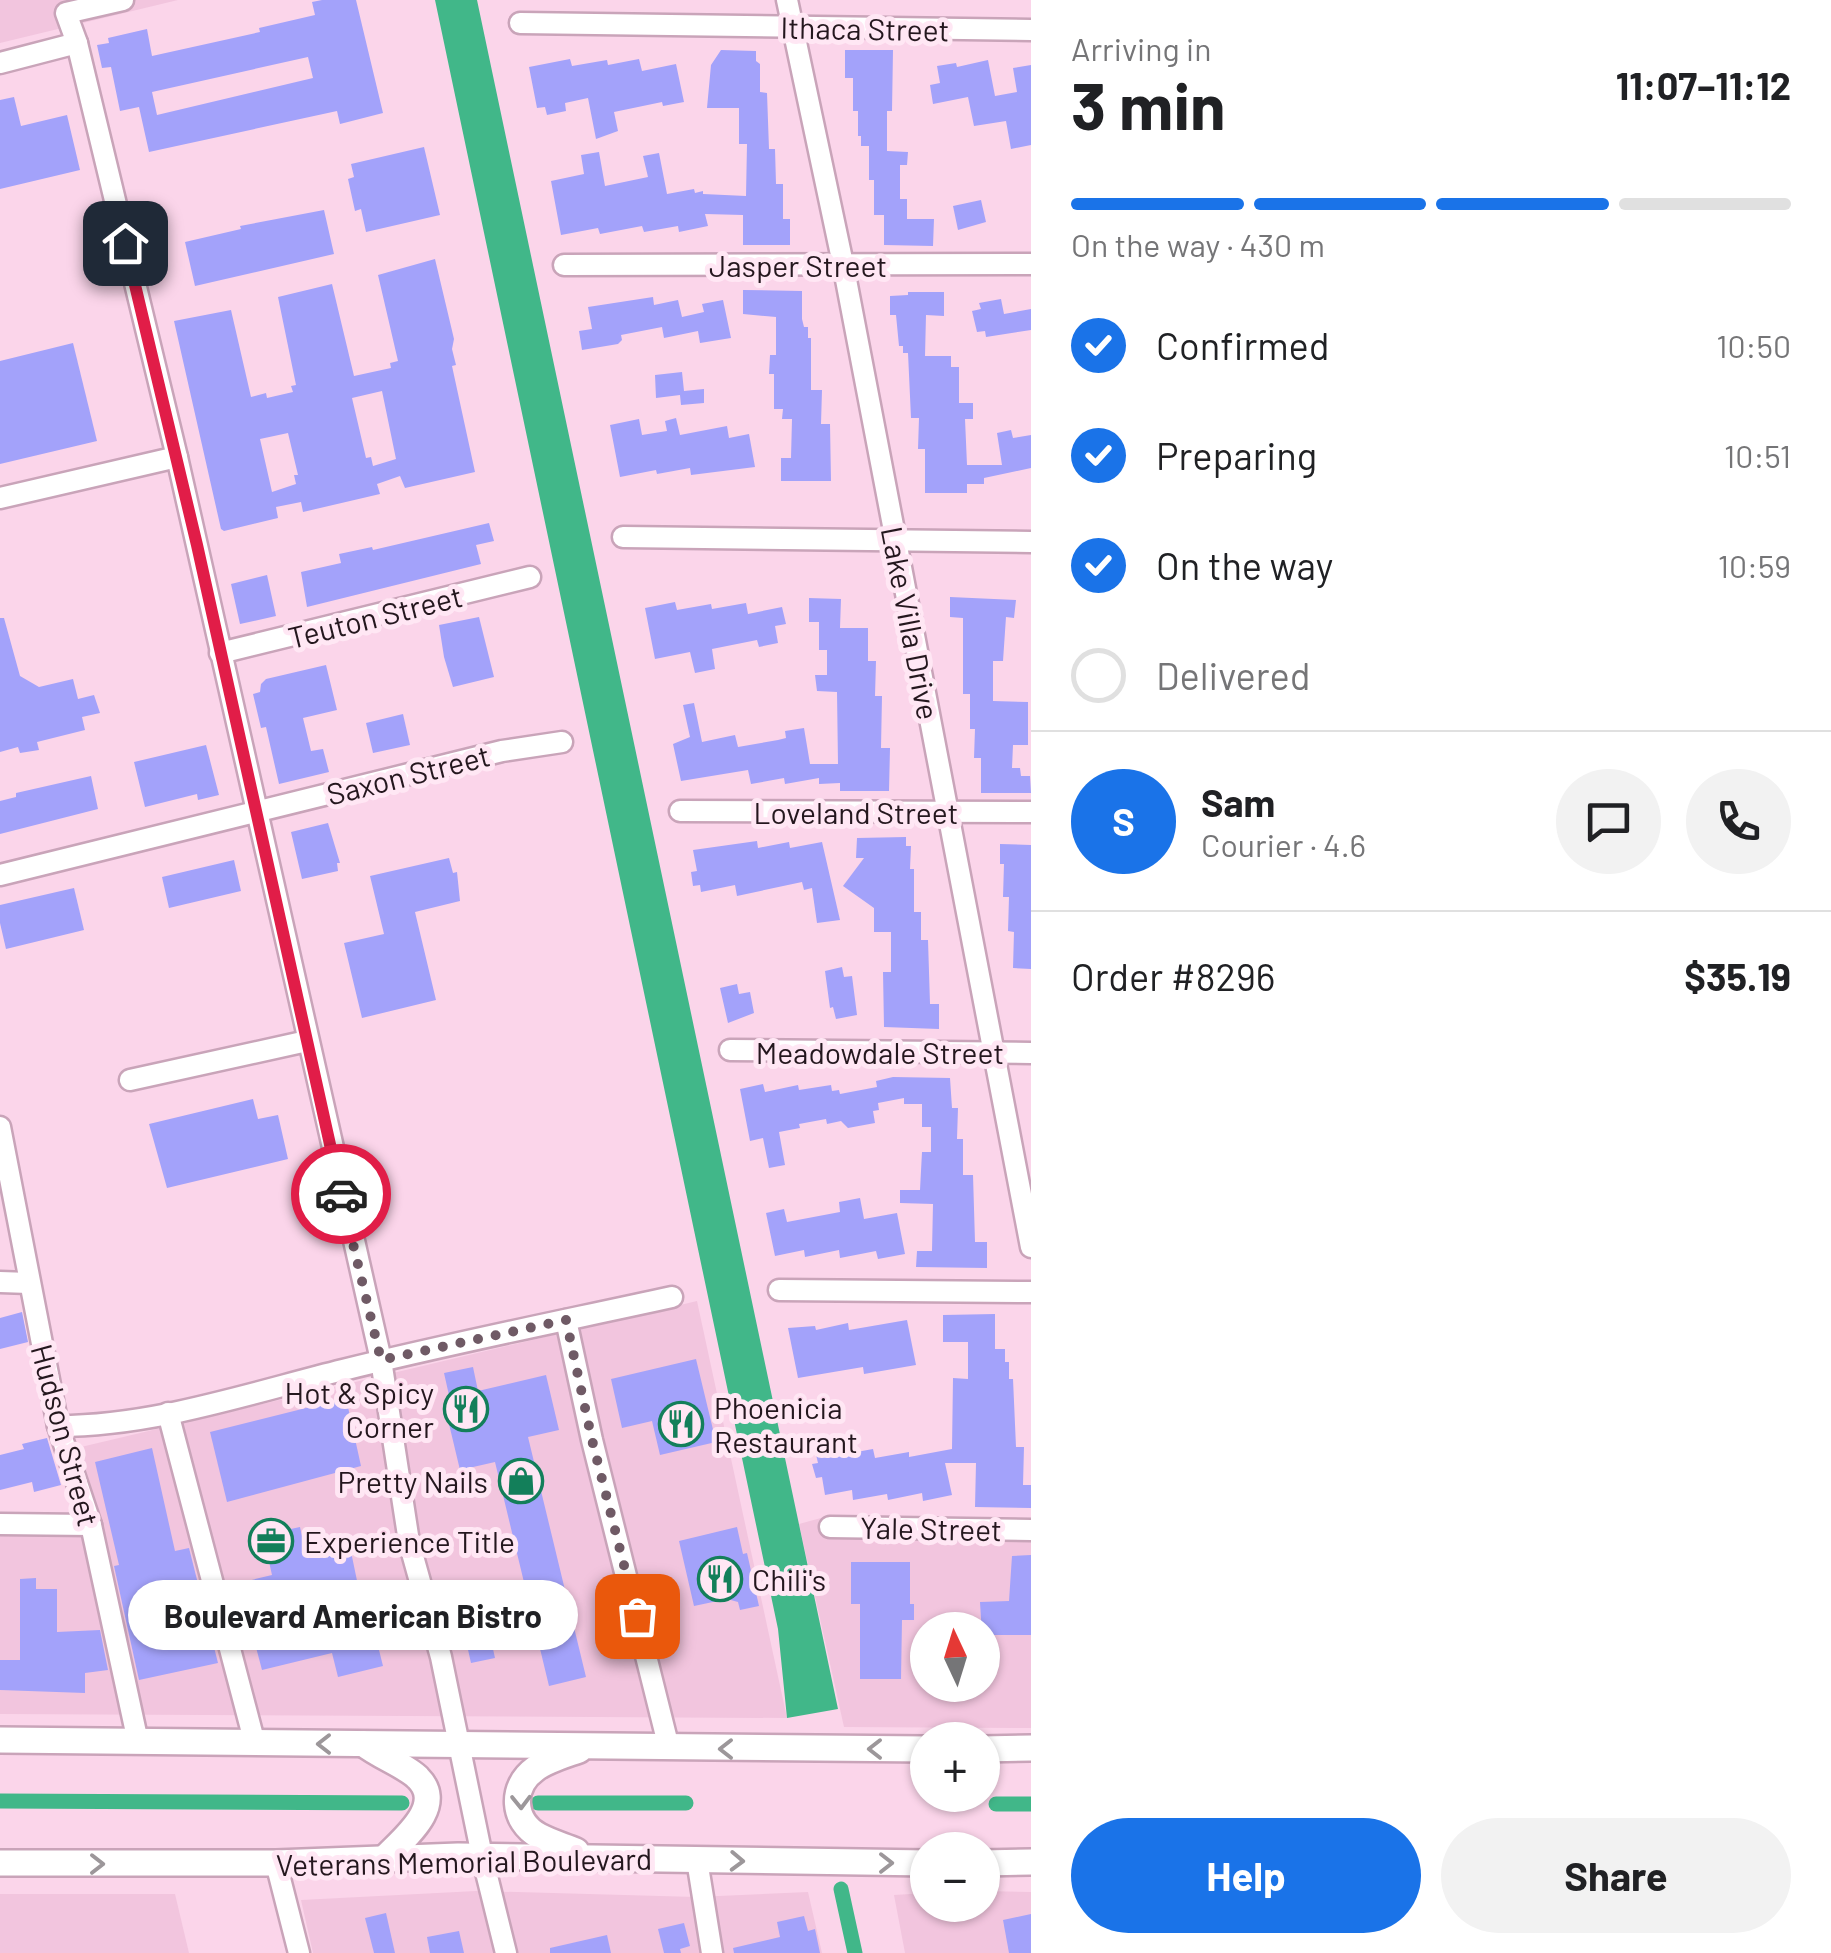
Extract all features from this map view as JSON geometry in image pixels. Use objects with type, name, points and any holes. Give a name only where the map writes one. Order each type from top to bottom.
[{"type":"main road","points":[[0,1740],[910,1749]]},
{"type":"main road","points":[[364,1744],[420,1780],[426,1792],[422,1818],[385,1858]]},
{"type":"main road","points":[[588,1746],[532,1770],[520,1786],[516,1804],[522,1822],[530,1829],[591,1858]]},
{"type":"main road","points":[[1000,1748],[1031,1748]]},
{"type":"main road","name":"Veterans Memorial Boulevard","points":[[0,1863],[276,1863],[482,1856],[910,1863]]},
{"type":"main road","points":[[1000,1863],[1031,1862]]},
{"type":"street","points":[[123,0],[66,13],[77,43],[177,457],[381,1360],[409,1542],[440,1657],[506,1953]]},
{"type":"street","name":"Lake Villa Drive","points":[[787,0],[843,264],[1031,1247]]},
{"type":"street","name":"Ithaca Street","points":[[520,23],[1031,30]]},
{"type":"street","points":[[0,63],[77,43]]},
{"type":"street","name":"Jasper Street","points":[[564,266],[1031,264]]},
{"type":"street","points":[[0,498],[177,457]]},
{"type":"street","points":[[623,538],[1031,542]]},
{"type":"street","name":"Teuton Street","points":[[220,653],[530,577]]},
{"type":"street","name":"Saxon Street","points":[[255,811],[502,751],[562,742]]},
{"type":"street","points":[[0,874],[255,811]]},
{"type":"street","name":"Loveland Street","points":[[680,812],[1031,812]]},
{"type":"street","points":[[130,1080],[307,1040]]},
{"type":"street","name":"Meadowdale Street","points":[[730,1050],[1031,1053]]},
{"type":"street","name":"Hudson Street","points":[[0,1127],[58,1426],[92,1524],[138,1742]]},
{"type":"street","points":[[0,1282],[29,1283]]},
{"type":"street","points":[[779,1290],[1031,1292]]},
{"type":"street","points":[[58,1426],[90,1426],[168,1413],[381,1360],[672,1297]]},
{"type":"street","points":[[566,1320],[669,1748]]},
{"type":"street","points":[[168,1413],[255,1744]]},
{"type":"street","points":[[0,1524],[92,1524]]},
{"type":"street","name":"Yale Street","points":[[830,1527],[1031,1530]]},
{"type":"street","points":[[698,1860],[712,1953]]},
{"type":"street","points":[[276,1863],[298,1953]]},
{"type":"shaded area","points":[[0,0],[178,0],[0,43]]},
{"type":"shaded area","points":[[435,0],[477,0],[838,1709],[787,1718],[778,1629]]},
{"type":"shaded area","points":[[697,1301],[787,1718],[0,1714],[0,1536],[93,1535],[81,1447]]},
{"type":"shaded area","points":[[821,1518],[1031,1520],[1031,1728],[1000,1728],[1000,1722],[844,1727],[799,1524]]},
{"type":"shaded area","points":[[476,1891],[696,1897],[808,1892],[822,1953],[313,1953],[301,1900]]},
{"type":"shaded area","points":[[1000,1891],[1031,1892],[1031,1953],[905,1953],[894,1895],[910,1894],[910,1922],[1000,1922]]},
{"type":"shaded area","points":[[0,1894],[175,1894],[189,1953],[0,1953]]},
{"type":"building","points":[[356,0],[383,113],[340,124],[337,111],[149,152],[139,107],[120,111],[111,67],[102,68],[97,45],[109,43],[108,38],[147,29],[152,56],[260,32],[259,28],[315,15],[312,2]],"holes":[[[308,57],[313,78],[157,115],[152,92]]]},
{"type":"building","points":[[721,50],[756,51],[760,92],[767,93],[769,149],[775,149],[776,184],[783,184],[783,219],[790,219],[790,245],[743,245],[743,215],[705,214],[708,226],[679,232],[678,226],[644,232],[642,226],[600,234],[598,228],[561,235],[551,181],[584,174],[581,155],[599,152],[605,186],[648,177],[643,156],[659,153],[667,194],[694,189],[695,193],[746,196],[747,144],[739,144],[739,108],[707,108],[711,65]]},
{"type":"building","points":[[845,50],[893,50],[887,151],[908,152],[907,165],[900,165],[900,199],[907,199],[907,219],[934,219],[933,246],[884,245],[884,215],[874,215],[869,146],[861,146],[858,136],[853,78],[845,78]]},
{"type":"building","points":[[570,59],[572,66],[639,59],[642,71],[676,64],[684,102],[663,106],[662,102],[614,112],[618,131],[596,139],[588,98],[565,103],[566,111],[547,115],[545,107],[537,108],[529,67]]},
{"type":"building","points":[[988,60],[995,96],[1017,92],[1013,68],[1031,65],[1031,145],[1011,149],[1006,121],[974,126],[968,97],[933,104],[930,85],[940,83],[937,66],[956,63],[957,67]]},
{"type":"building","points":[[14,97],[21,126],[67,115],[80,170],[0,189],[0,100]]},
{"type":"building","points":[[424,147],[440,215],[366,232],[361,209],[355,211],[348,179],[354,177],[351,164]]},
{"type":"building","points":[[981,200],[986,222],[958,230],[953,206]]},
{"type":"building","points":[[324,210],[334,254],[195,286],[185,242],[241,229],[240,226]]},
{"type":"building","points":[[435,259],[454,339],[456,365],[452,366],[475,472],[405,488],[400,476],[377,484],[380,494],[303,512],[301,502],[276,507],[278,518],[224,531],[174,321],[231,310],[251,397],[266,393],[267,398],[293,392],[291,386],[296,385],[278,297],[332,284],[354,376],[391,368],[390,363],[398,361],[378,275]],"holes":[[[382,391],[396,459],[373,466],[371,457],[366,458],[352,398]],[[288,433],[298,475],[294,475],[296,484],[272,492],[260,439]]]},
{"type":"building","points":[[743,290],[802,291],[802,319],[811,338],[811,390],[822,390],[821,424],[830,424],[831,481],[781,481],[781,458],[791,458],[792,419],[782,419],[783,409],[774,409],[774,374],[769,374],[770,355],[776,355],[776,317],[743,314]]},
{"type":"building","points":[[944,292],[944,316],[926,315],[925,356],[951,356],[951,367],[959,367],[959,403],[973,403],[973,419],[965,419],[967,465],[1002,465],[997,433],[1011,430],[1013,438],[1031,435],[1031,468],[984,478],[984,484],[967,484],[967,493],[925,493],[925,449],[918,449],[919,418],[911,418],[908,353],[903,353],[903,346],[899,346],[896,315],[890,315],[890,296]]},
{"type":"building","points":[[653,297],[654,305],[678,300],[682,317],[704,312],[702,304],[723,300],[731,338],[700,343],[698,331],[664,338],[662,327],[621,335],[618,344],[582,350],[579,331],[592,329],[588,307]]},
{"type":"building","points":[[1001,299],[1004,314],[1031,309],[1031,330],[986,337],[985,331],[977,332],[972,311],[981,309],[979,303]]},
{"type":"building","points":[[73,343],[97,441],[0,464],[0,361]]},
{"type":"building","points":[[682,372],[684,391],[704,389],[704,403],[681,405],[680,395],[656,398],[655,375]]},
{"type":"building","points":[[676,418],[680,435],[727,426],[729,438],[749,434],[755,467],[691,475],[690,468],[657,474],[656,470],[620,477],[610,425],[639,419],[642,435],[667,431],[665,421]]},
{"type":"building","points":[[489,523],[494,541],[476,545],[481,564],[307,607],[301,572],[341,563],[339,554]]},
{"type":"building","points":[[267,575],[276,616],[240,624],[231,584]]},
{"type":"building","points":[[950,597],[1016,600],[1014,618],[1006,617],[1003,661],[993,661],[993,701],[1028,702],[1028,745],[1013,745],[1012,768],[1020,768],[1021,776],[1030,776],[1031,793],[981,793],[981,758],[974,758],[975,729],[970,729],[970,694],[963,694],[963,618],[950,617]]},
{"type":"building","points":[[809,598],[841,599],[840,628],[868,628],[868,661],[876,661],[875,696],[882,696],[881,748],[890,748],[889,791],[840,791],[840,783],[819,784],[819,778],[785,784],[784,778],[751,784],[748,770],[681,781],[673,744],[690,737],[683,705],[694,703],[702,742],[735,735],[738,747],[786,738],[785,731],[804,728],[810,764],[838,764],[837,692],[817,691],[815,675],[827,675],[827,650],[819,650],[819,622],[809,622]]},
{"type":"building","points":[[675,602],[677,610],[746,603],[748,614],[782,607],[786,624],[775,626],[778,643],[759,647],[757,640],[712,649],[715,669],[695,673],[690,652],[655,659],[645,608]]},
{"type":"building","points":[[479,617],[494,677],[453,687],[439,625]]},
{"type":"building","points":[[0,618],[4,618],[20,676],[39,687],[73,679],[78,699],[94,695],[100,713],[82,717],[85,730],[37,742],[39,750],[20,753],[18,747],[0,752]]},
{"type":"building","points":[[326,665],[337,710],[303,718],[311,751],[323,749],[329,772],[279,784],[266,727],[261,728],[253,694],[260,692],[266,679]]},
{"type":"building","points":[[403,714],[410,745],[373,753],[366,723]]},
{"type":"building","points":[[206,745],[219,795],[198,800],[197,794],[145,807],[134,762]]},
{"type":"building","points":[[91,776],[98,809],[0,834],[0,801],[16,797],[16,793]]},
{"type":"building","points":[[328,823],[340,863],[338,871],[302,879],[291,832]]},
{"type":"building","points":[[906,837],[906,846],[911,846],[910,869],[914,869],[914,912],[921,912],[921,940],[928,940],[930,1004],[939,1004],[939,1029],[884,1027],[883,972],[891,972],[891,932],[874,932],[874,908],[843,886],[864,858],[856,858],[857,838]]},
{"type":"building","points":[[757,841],[758,848],[789,842],[790,848],[822,842],[840,920],[817,923],[812,888],[804,890],[802,882],[737,896],[735,885],[701,892],[700,885],[693,886],[691,872],[697,871],[693,850]]},
{"type":"building","points":[[1000,844],[1031,845],[1031,969],[1013,968],[1014,932],[1008,931],[1009,897],[1003,897]]},
{"type":"building","points":[[449,858],[453,873],[457,872],[460,901],[415,912],[436,1000],[362,1018],[344,943],[384,934],[370,876]]},
{"type":"building","points":[[234,860],[241,891],[169,908],[162,877]]},
{"type":"building","points":[[74,888],[84,930],[6,949],[0,905]]},
{"type":"building","points":[[842,967],[844,977],[852,976],[857,1015],[836,1019],[833,1007],[830,1008],[825,971]]},
{"type":"building","points":[[737,984],[739,994],[750,992],[754,1013],[728,1023],[720,988]]},
{"type":"building","points":[[893,1077],[950,1078],[952,1108],[958,1108],[957,1139],[963,1139],[963,1175],[973,1175],[975,1242],[987,1242],[987,1268],[916,1267],[917,1251],[932,1251],[933,1204],[900,1203],[900,1190],[920,1190],[922,1152],[931,1152],[931,1127],[922,1127],[922,1104],[904,1104],[904,1098],[878,1103],[879,1110],[873,1111],[875,1123],[848,1128],[841,1121],[827,1124],[826,1119],[779,1132],[785,1165],[769,1168],[763,1138],[750,1141],[740,1089],[763,1084],[765,1092],[798,1085],[799,1090],[831,1085],[832,1091],[839,1090],[840,1094],[877,1087],[876,1081]]},
{"type":"building","points":[[253,1099],[258,1119],[278,1115],[288,1159],[167,1188],[149,1124]]},
{"type":"building","points":[[860,1198],[864,1219],[897,1213],[905,1254],[878,1259],[876,1251],[840,1258],[839,1250],[805,1257],[804,1250],[775,1256],[766,1213],[784,1209],[787,1222],[840,1212],[839,1202]]},
{"type":"building","points":[[22,1312],[28,1342],[0,1349],[0,1318]]},
{"type":"building","points":[[995,1314],[995,1349],[1005,1349],[1009,1379],[1013,1379],[1016,1447],[1024,1447],[1023,1485],[1031,1485],[1031,1508],[975,1507],[976,1463],[945,1463],[952,1495],[923,1501],[922,1493],[888,1500],[887,1494],[853,1500],[852,1490],[825,1495],[822,1477],[816,1478],[812,1464],[818,1463],[813,1442],[837,1442],[840,1455],[873,1449],[875,1458],[952,1449],[953,1378],[968,1379],[968,1342],[943,1342],[943,1315]]},
{"type":"building","points":[[907,1320],[916,1365],[864,1374],[863,1367],[798,1378],[788,1328],[815,1326],[816,1330],[848,1323],[849,1330]]},
{"type":"building","points":[[696,1359],[716,1442],[660,1455],[652,1421],[622,1428],[611,1379]]},
{"type":"building","points":[[473,1367],[478,1391],[546,1375],[559,1430],[528,1437],[586,1677],[549,1686],[495,1462],[460,1470],[449,1424],[455,1422],[444,1373]]},
{"type":"building","points":[[346,1398],[361,1466],[227,1502],[210,1432]]},
{"type":"building","points":[[47,1438],[61,1485],[34,1492],[32,1482],[0,1490],[0,1455]]},
{"type":"building","points":[[152,1448],[175,1551],[189,1548],[218,1663],[139,1680],[114,1566],[119,1565],[95,1462]]},
{"type":"building","points":[[300,1527],[305,1550],[349,1542],[361,1600],[322,1610],[329,1641],[374,1630],[383,1666],[338,1677],[332,1653],[262,1670],[239,1583],[272,1575],[263,1535]]},
{"type":"building","name":"Chili's","points":[[737,1527],[759,1606],[740,1610],[738,1602],[727,1599],[694,1606],[679,1541]]},
{"type":"building","points":[[1031,1555],[1031,1635],[1000,1635],[1000,1612],[981,1612],[980,1602],[1009,1601],[1012,1556]]},
{"type":"building","points":[[851,1562],[910,1562],[910,1604],[914,1604],[914,1612],[910,1612],[910,1620],[902,1620],[901,1679],[860,1679],[860,1604],[851,1604]]},
{"type":"building","points":[[36,1578],[36,1589],[57,1589],[57,1632],[100,1630],[108,1670],[85,1673],[85,1693],[0,1690],[0,1660],[20,1660],[20,1579]]},
{"type":"building","points":[[480,1590],[495,1658],[471,1663],[451,1597]]},
{"type":"building","points":[[386,1913],[395,1953],[374,1953],[365,1918]]},
{"type":"building","points":[[1031,1914],[1031,1953],[1009,1953],[1003,1920]]},
{"type":"building","points":[[804,1916],[808,1931],[815,1929],[820,1953],[734,1953],[733,1948],[780,1937],[777,1922]]},
{"type":"building","points":[[684,1923],[690,1946],[680,1949],[681,1953],[664,1953],[658,1929]]},
{"type":"building","points":[[459,1931],[464,1953],[430,1953],[427,1937]]},
{"type":"building","points":[[607,1935],[611,1953],[550,1953],[550,1948]]},
{"type":"waterway","points":[[0,1801],[402,1803]]},
{"type":"waterway","points":[[538,1803],[686,1803]]},
{"type":"waterway","points":[[1000,1804],[1031,1804]]},
{"type":"waterway","points":[[841,1889],[855,1953]]},
{"type":"way so far","points":[[341,1194],[381,1360],[566,1320],[637,1616]]},
{"type":"place","name":"Hot & Spicy Corner","points":[[466,1409]]},
{"type":"place","name":"Phoenicia Restaurant","points":[[681,1424]]},
{"type":"place","name":"Pretty Nails","points":[[521,1481]]},
{"type":"place","name":"Experience Title","points":[[271,1541]]},
{"type":"place","name":"Chili's","points":[[720,1579]]},
{"type":"place","name":"Boulevard American Bistro","points":[[637,1616]]},
{"type":"route","points":[[125,243],[197,545],[341,1194]]}]
